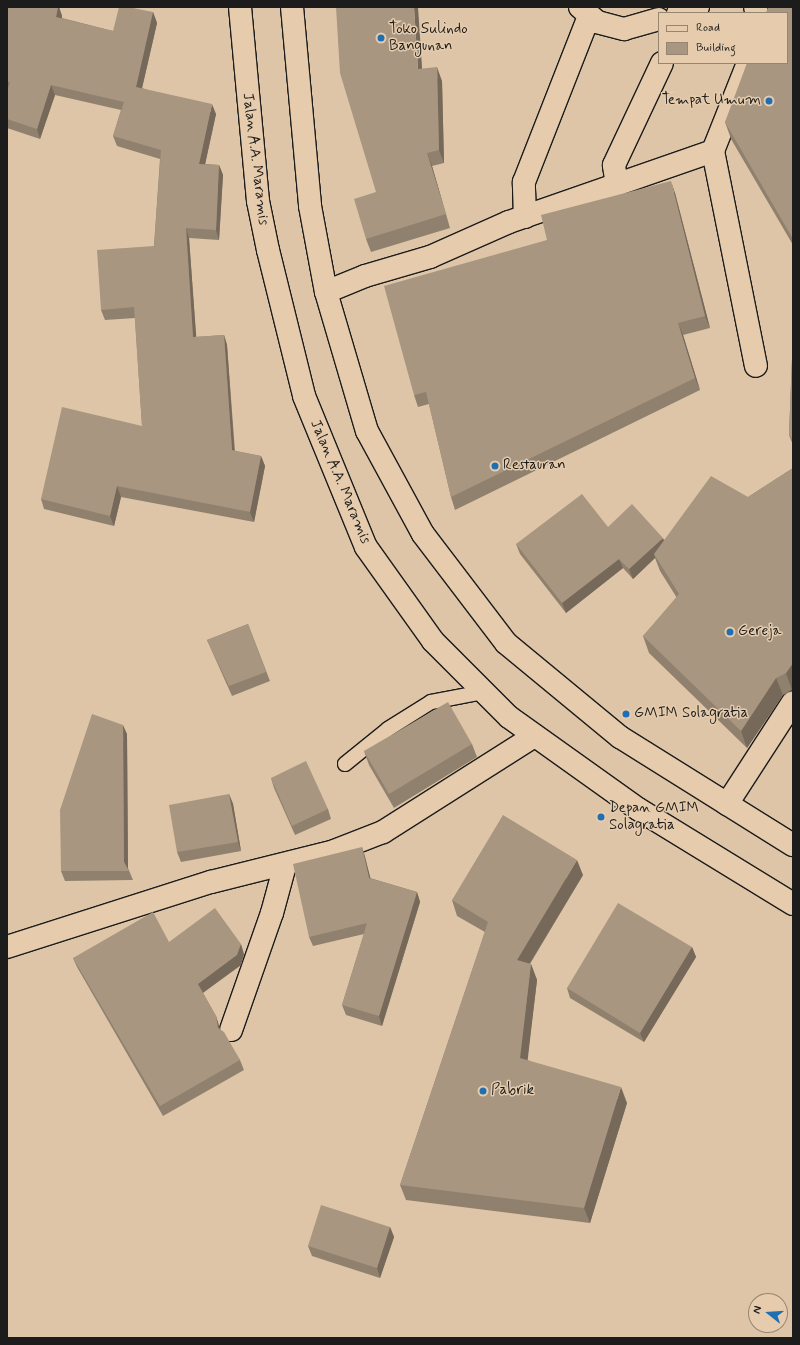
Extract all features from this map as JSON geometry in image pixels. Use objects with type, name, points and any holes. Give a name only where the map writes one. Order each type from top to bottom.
[{"type":"main road","name":"Jalan A.A. Maramis","points":[[240,7],[258,201],[304,396],[366,547],[433,641],[484,692],[534,736],[638,809],[793,904]]},
{"type":"main road","points":[[292,7],[309,199],[326,292],[367,431],[423,534],[506,643],[620,737],[793,845]]},
{"type":"main road","points":[[525,217],[524,182],[585,12],[624,29],[658,19]]},
{"type":"main road","points":[[617,185],[614,165],[662,64]]},
{"type":"main road","points":[[748,64],[713,151],[756,366]]},
{"type":"main road","points":[[326,292],[365,276],[430,257],[525,217],[713,151]]},
{"type":"main road","points":[[727,804],[793,702]]},
{"type":"main road","points":[[7,948],[211,882],[285,865],[383,832],[534,736]]},
{"type":"main road","points":[[231,1030],[272,913],[285,865]]},
{"type":"lane","points":[[345,764],[388,729],[430,702],[484,692]]},
{"type":"building","points":[[7,7],[58,7],[56,17],[113,31],[119,7],[128,7],[153,12],[136,87],[212,104],[199,164],[219,165],[216,230],[186,228],[193,337],[224,335],[232,450],[261,456],[250,512],[117,486],[110,516],[41,499],[62,407],[142,426],[134,307],[101,310],[97,250],[154,246],[161,150],[113,136],[124,102],[51,85],[37,129],[7,119],[7,91],[10,82],[7,82]]},
{"type":"building","points":[[336,7],[414,7],[418,69],[437,67],[439,150],[427,153],[446,214],[366,239],[354,199],[376,192],[340,73]]},
{"type":"building","name":"Tempat Umum","points":[[768,7],[793,7],[793,239],[725,122],[747,64],[788,64],[788,12],[766,12]]},
{"type":"building","points":[[671,181],[705,316],[678,323],[695,378],[451,497],[426,392],[414,395],[384,286],[547,240],[541,215]]},
{"type":"building","points":[[793,333],[793,440],[789,435]]},
{"type":"building","name":"Gereja","points":[[793,468],[793,663],[786,673],[776,678],[741,731],[643,636],[679,594],[654,554],[711,476],[748,497]]},
{"type":"building","points":[[582,494],[608,527],[632,504],[663,538],[629,569],[619,559],[562,603],[516,544]]},
{"type":"building","points":[[248,624],[266,672],[229,686],[207,640]]},
{"type":"building","points":[[448,702],[472,744],[389,794],[364,751]]},
{"type":"building","points":[[92,714],[123,725],[124,862],[129,871],[61,871],[60,810]]},
{"type":"building","points":[[306,761],[328,809],[292,826],[271,778]]},
{"type":"building","points":[[229,794],[238,842],[177,852],[169,805]]},
{"type":"building","name":"Pabrik","points":[[503,815],[577,860],[517,960],[531,964],[520,1058],[621,1087],[584,1208],[400,1185],[488,922],[452,900]]},
{"type":"building","points":[[362,847],[369,878],[417,892],[379,1016],[342,1005],[367,923],[309,937],[293,864]]},
{"type":"building","points":[[618,903],[692,947],[640,1033],[567,988]]},
{"type":"building","points":[[215,908],[241,944],[237,955],[198,984],[216,1016],[218,1028],[224,1032],[240,1060],[160,1106],[73,958],[153,912],[169,942]]},
{"type":"building","points":[[321,1205],[390,1227],[377,1268],[308,1246]]},
{"type":"place","name":"Toko Sulindo Bangunan","points":[[381,38]]},
{"type":"place","name":"Tempat Umum","points":[[769,101]]},
{"type":"place","name":"Restauran","points":[[495,466]]},
{"type":"place","name":"Gereja","points":[[730,632]]},
{"type":"place","name":"GMIM Solagratia","points":[[626,714]]},
{"type":"place","name":"Depan GMIM Solagratia","points":[[601,817]]},
{"type":"place","name":"Pabrik","points":[[483,1091]]}]
